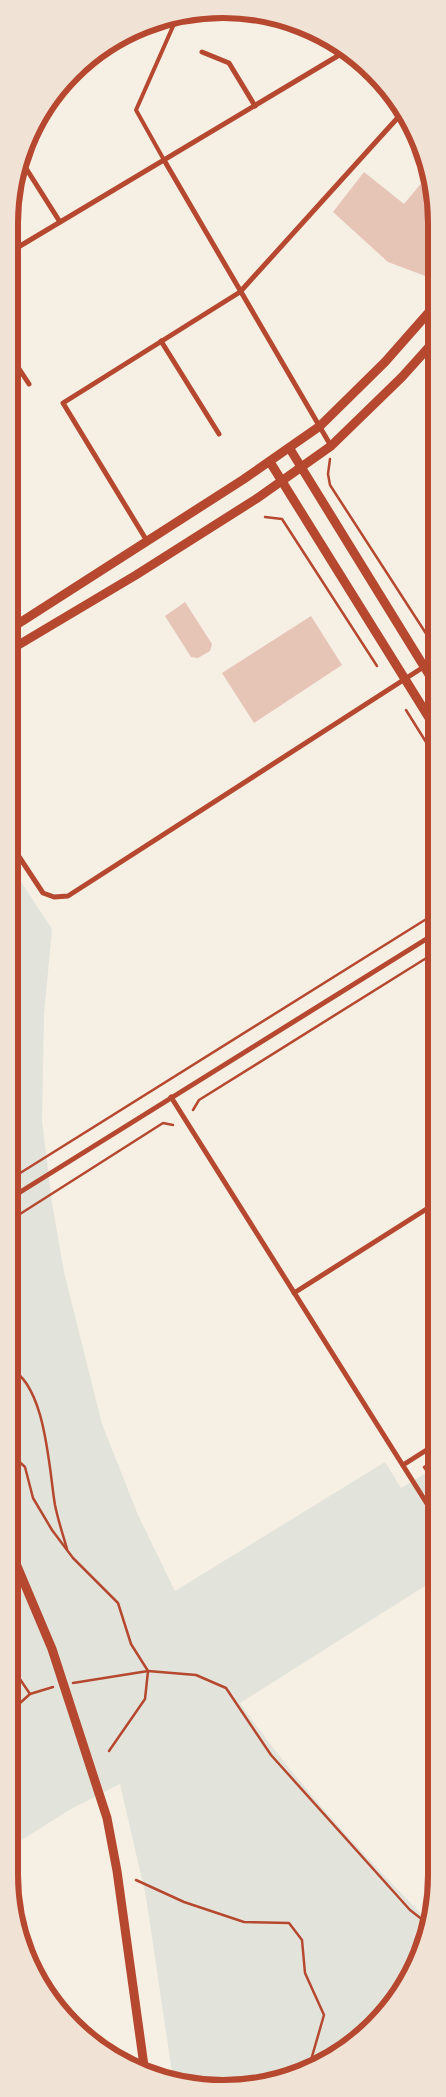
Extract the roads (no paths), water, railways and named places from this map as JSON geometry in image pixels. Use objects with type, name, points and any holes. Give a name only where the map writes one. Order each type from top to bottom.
[{"type":"street","points":[[202,52],[229,63],[255,106]]},
{"type":"street","points":[[18,247],[340,54]]},
{"type":"street","points":[[147,541],[63,403],[240,292],[399,117]]},
{"type":"street","points":[[164,160],[331,446]]},
{"type":"street","points":[[26,168],[60,222]]},
{"type":"street","points":[[18,624],[290,449],[320,426],[385,362],[428,313]]},
{"type":"street","points":[[161,341],[219,434]]},
{"type":"street","points":[[18,645],[136,575],[256,500],[331,446],[402,377],[428,348]]},
{"type":"street","points":[[18,368],[28,384]]},
{"type":"street","points":[[290,449],[428,671]]},
{"type":"street","points":[[270,462],[428,716]]},
{"type":"street","points":[[18,855],[43,893],[54,897],[68,896],[428,664]]},
{"type":"street","points":[[18,1194],[428,938]]},
{"type":"street","points":[[171,1098],[428,1506]]},
{"type":"street","points":[[294,1293],[428,1208]]},
{"type":"street","points":[[402,1465],[428,1449]]},
{"type":"street","points":[[18,1568],[52,1648],[107,1818],[143,2063]]},
{"type":"lane","points":[[164,160],[136,110],[174,24]]}]
